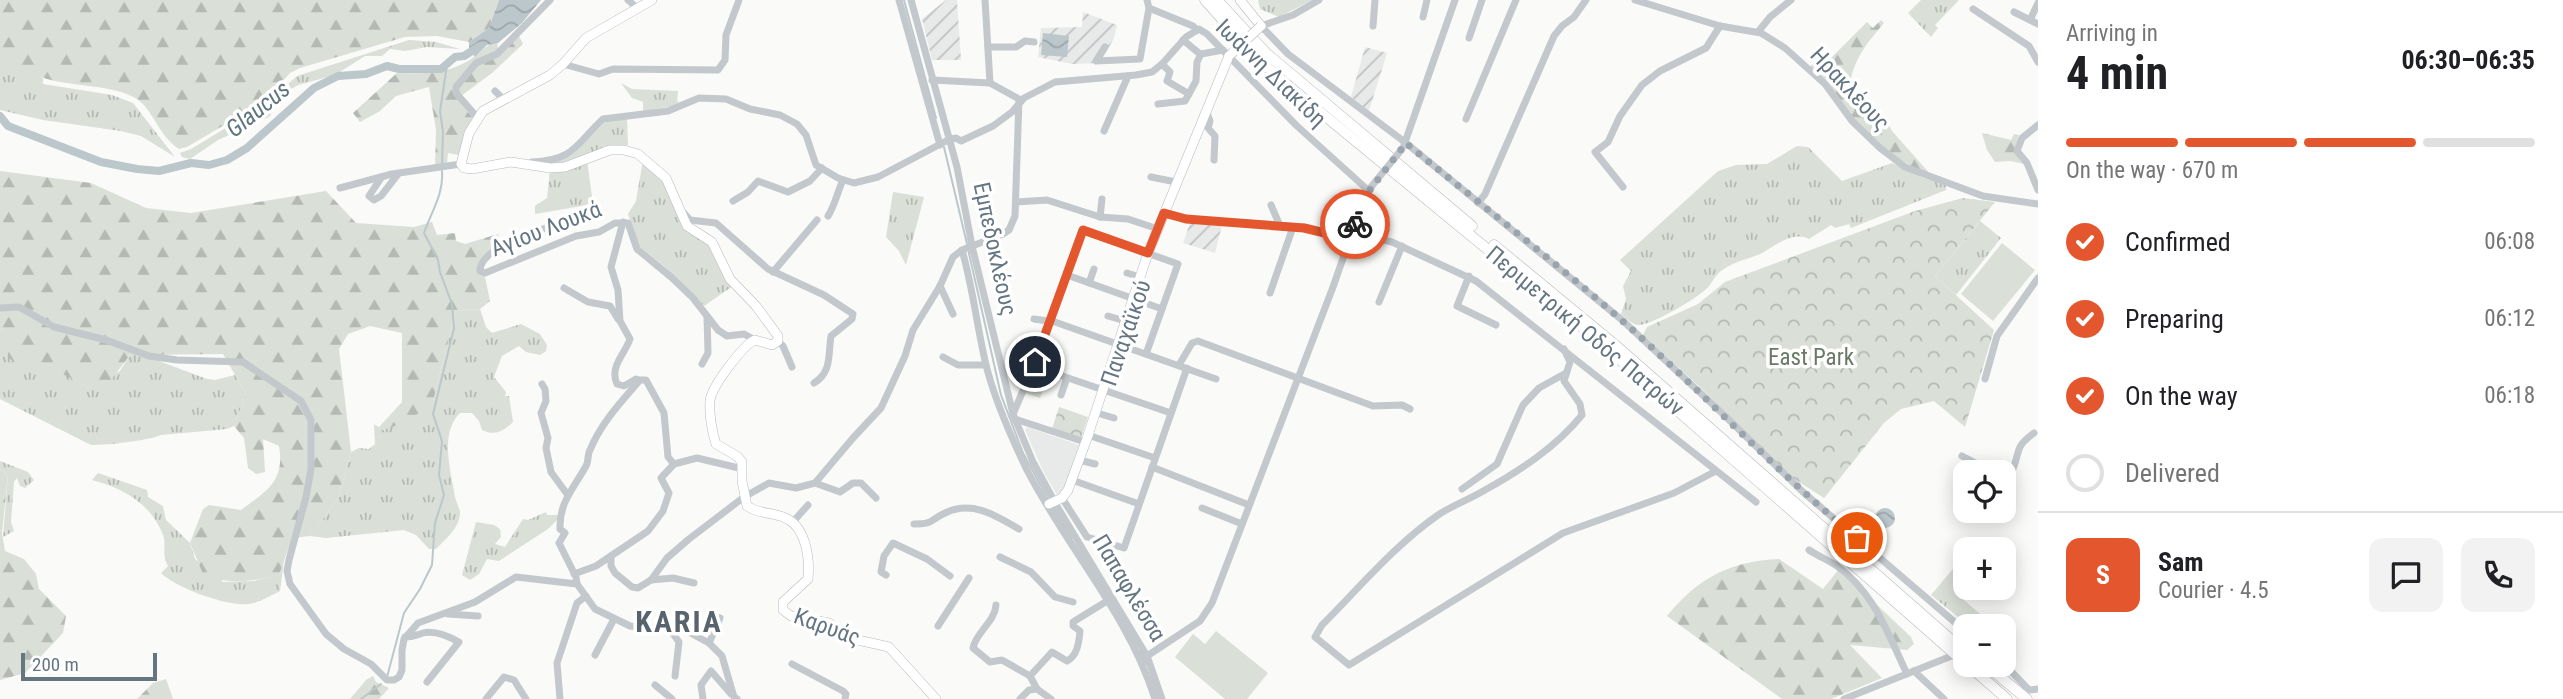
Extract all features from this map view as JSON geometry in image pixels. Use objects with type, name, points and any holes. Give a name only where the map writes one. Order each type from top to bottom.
[{"type":"highway","name":"Περιμετρική Οδός Πατρών","points":[[1205,0],[1256,58],[1284,83],[1587,331],[1953,653]]},
{"type":"highway","name":"Περιμετρική Οδός Πατρών","points":[[1217,0],[1266,53],[1326,106],[1614,344],[1953,640]]},
{"type":"highway","name":"Περιμετρική Οδός Πατρών","points":[[1981,677],[2007,699]]},
{"type":"highway","points":[[1994,677],[2020,699]]},
{"type":"highway","points":[[2000,677],[2027,699]]},
{"type":"main road","points":[[652,0],[586,38],[550,75],[482,111],[469,133],[461,164],[472,169],[511,162],[535,167],[565,167],[610,150],[633,152],[647,159],[666,178],[687,226],[715,246],[730,279],[776,333],[778,341],[770,346],[755,340],[746,345],[714,389],[710,403],[716,444],[740,459],[744,497],[749,509],[785,517],[792,523]]},
{"type":"main road","points":[[1226,53],[1261,26],[1240,0]]},
{"type":"main road","name":"Παναχαϊκού","points":[[1086,439],[1158,229],[1226,53]]},
{"type":"main road","name":"Παναχαϊκού","points":[[1119,345],[1150,253]]},
{"type":"main road","name":"Παναχαϊκού","points":[[1055,501],[1068,490],[1104,390]]},
{"type":"main road","name":"Καρυάς","points":[[792,523],[803,539],[808,575],[804,586],[783,602],[784,612],[794,617],[829,623],[849,638],[889,647],[936,699]]},
{"type":"street","points":[[477,117],[456,93],[456,87],[476,63],[498,54],[550,0]]},
{"type":"street","points":[[628,0],[638,9]]},
{"type":"street","points":[[563,64],[599,74],[613,69],[718,70],[725,60],[726,35],[739,0]]},
{"type":"street","points":[[899,0],[940,145]]},
{"type":"street","name":"Εμπεδοκλέους","points":[[911,0],[960,180],[966,248],[1014,417],[1033,462],[1055,501]]},
{"type":"street","points":[[985,0],[990,83]]},
{"type":"street","points":[[1319,0],[1287,18],[1261,26],[1288,54],[1622,320],[1803,492],[1953,621]]},
{"type":"street","points":[[1373,26],[1376,0]]},
{"type":"street","points":[[1423,17],[1427,0]]},
{"type":"street","points":[[1147,656],[1205,615],[1250,505],[1363,201],[1404,146],[1455,0]]},
{"type":"street","points":[[1469,38],[1482,0]]},
{"type":"street","points":[[1466,119],[1516,0]]},
{"type":"street","points":[[1478,203],[1485,194],[1554,36],[1560,27],[1574,17],[1586,0]]},
{"type":"street","name":"Ηρακλέους","points":[[1635,0],[1720,26],[1758,32],[1785,48],[1825,84],[1839,107],[1852,121],[1905,167],[1983,196],[2038,204]]},
{"type":"street","points":[[1758,32],[1774,13],[1791,0]]},
{"type":"street","points":[[2014,12],[2034,22],[2038,3]]},
{"type":"street","points":[[1105,47],[1096,61],[1140,59],[1148,4],[1197,30]]},
{"type":"street","points":[[1973,9],[2029,46],[2038,62]]},
{"type":"street","points":[[1623,187],[1595,152],[1608,142],[1620,116],[1640,88],[1660,71],[1706,48],[1720,26]]},
{"type":"street","name":"Ιωάννη Διακίδη","points":[[1163,64],[1183,40],[1197,30],[1208,34],[1297,126],[1370,189]]},
{"type":"street","points":[[1183,40],[1200,54]]},
{"type":"street","points":[[988,47],[1016,47],[1025,41],[1034,42]]},
{"type":"street","points":[[1158,104],[1185,101],[1196,81],[1200,54],[1205,51],[1226,53]]},
{"type":"street","points":[[951,150],[961,141],[993,126],[1027,96],[1056,82],[1149,73],[1163,64],[1170,72],[1167,82],[1189,94]]},
{"type":"street","points":[[1104,131],[1128,76]]},
{"type":"street","points":[[815,483],[881,408],[905,356],[913,330],[940,286],[948,264],[966,248],[1009,230],[1015,216],[1018,98],[990,83],[932,80]]},
{"type":"street","points":[[495,91],[504,100]]},
{"type":"street","points":[[520,163],[566,156],[578,147],[603,119],[668,111],[693,100],[712,98],[780,115],[797,124],[806,135],[814,161],[843,180],[859,183],[871,180],[948,140],[956,138],[961,141]]},
{"type":"street","points":[[1206,109],[1210,121],[1208,128],[1215,136],[1214,160]]},
{"type":"street","points":[[2038,125],[2022,138],[2017,150],[2027,163],[2038,190]]},
{"type":"street","points":[[340,188],[382,177],[461,164]]},
{"type":"street","points":[[733,201],[748,192],[758,181],[788,192],[810,181],[822,168]]},
{"type":"street","points":[[382,177],[373,186],[369,196],[374,200],[381,197],[398,174]]},
{"type":"street","points":[[1150,177],[1176,182]]},
{"type":"street","points":[[828,216],[843,180]]},
{"type":"street","points":[[1100,217],[1102,199]]},
{"type":"street","points":[[1016,202],[1047,200],[1100,217],[1128,219],[1158,229]]},
{"type":"street","points":[[677,204],[690,220],[721,226],[773,272],[824,295],[852,313],[852,319],[831,336],[829,366],[814,383]]},
{"type":"street","points":[[1271,205],[1280,226]]},
{"type":"street","points":[[1164,213],[1186,219],[1293,227],[1402,246],[1469,276],[1756,502]]},
{"type":"street","points":[[773,272],[817,220]]},
{"type":"street","name":"Αγίου Λουκά","points":[[562,222],[494,250],[482,260],[480,271],[485,273],[576,236],[599,232],[615,223],[628,223],[637,249],[671,277],[718,330],[727,336],[744,334],[755,340]]},
{"type":"street","points":[[620,319],[618,290],[611,267],[623,222]]},
{"type":"street","points":[[1270,293],[1293,227]]},
{"type":"street","points":[[1146,354],[1178,264],[1083,230],[1014,417],[1154,462],[1250,505]]},
{"type":"street","points":[[1379,302],[1402,246]]},
{"type":"street","points":[[966,248],[986,365],[998,404],[1028,471],[1139,655],[1155,699]]},
{"type":"street","points":[[1089,283],[1094,269]]},
{"type":"street","points":[[1127,272],[1140,277]]},
{"type":"street","points":[[1066,275],[1162,309]]},
{"type":"street","points":[[1469,276],[1457,306],[1496,325]]},
{"type":"street","points":[[1985,379],[1997,337],[2038,278]]},
{"type":"street","points":[[940,286],[953,314]]},
{"type":"street","points":[[564,288],[588,302],[609,306],[620,319],[630,339],[616,365],[614,378],[619,386],[636,379],[646,380],[664,413],[668,457],[674,464]]},
{"type":"street","points":[[0,308],[19,307],[54,327],[106,340],[149,356],[177,360],[243,362],[301,401],[312,426],[311,468],[289,560],[287,571],[290,583],[326,634],[344,649],[370,664],[387,680],[395,680],[401,673],[405,637],[418,623],[479,600],[516,577],[576,584]]},
{"type":"street","points":[[1108,316],[1125,321]]},
{"type":"street","points":[[702,363],[708,353],[708,317]]},
{"type":"street","points":[[1034,318],[1051,321],[1216,379]]},
{"type":"street","points":[[778,341],[792,367]]},
{"type":"street","points":[[1055,501],[1087,537],[1124,548],[1171,413],[1183,366],[1192,343],[1198,341],[1373,406],[1402,405],[1410,409]]},
{"type":"street","points":[[1564,349],[1570,359],[1566,386],[1580,404],[1582,415],[1570,430],[1533,461],[1486,490],[1440,513],[1409,537],[1322,625],[1315,637],[1349,665],[1563,533],[1674,493],[1716,471]]},
{"type":"street","points":[[943,357],[958,365],[986,365]]},
{"type":"street","points":[[1033,366],[1171,413]]},
{"type":"street","points":[[1462,489],[1497,464],[1523,405],[1539,388],[1566,372]]},
{"type":"street","points":[[1061,395],[1067,378]]},
{"type":"street","points":[[640,380],[606,419],[588,452],[588,463],[567,494],[559,515],[561,529],[565,533],[559,543],[576,584],[594,609],[629,626],[651,629],[667,626],[683,629],[709,643],[722,656],[735,698]]},
{"type":"street","points":[[542,384],[546,401],[541,413],[548,438],[546,449],[551,472],[567,494]]},
{"type":"street","points":[[1097,413],[1114,418]]},
{"type":"street","points":[[2016,460],[2021,444],[2034,433]]},
{"type":"street","points":[[1962,456],[1970,460]]},
{"type":"street","points":[[574,574],[596,566],[648,531],[661,513],[669,493],[661,478],[674,464],[697,458],[743,469]]},
{"type":"street","points":[[1079,460],[1095,464]]},
{"type":"street","points":[[1072,480],[1139,504]]},
{"type":"street","points":[[611,556],[614,572],[632,587],[638,588],[651,580],[667,558],[744,497],[769,483],[796,488],[815,483],[841,492],[853,484],[861,483],[876,498]]},
{"type":"street","name":"Παπαφλέσσα","points":[[1055,501],[1147,656],[1162,699]]},
{"type":"street","points":[[792,523],[808,505]]},
{"type":"street","points":[[914,524],[929,524],[951,510],[975,508],[993,514],[1018,529]]},
{"type":"street","points":[[1202,508],[1242,524]]},
{"type":"street","points":[[886,575],[881,572],[884,556],[893,543],[932,562],[950,576]]},
{"type":"street","points":[[1809,550],[1836,566],[1856,583],[1878,610],[1911,673],[1944,699]]},
{"type":"street","points":[[1000,557],[1031,572],[1055,597],[1073,602]]},
{"type":"street","points":[[651,580],[673,578],[694,583]]},
{"type":"street","points":[[938,626],[969,578]]},
{"type":"street","points":[[559,699],[557,663],[577,603],[586,596]]},
{"type":"street","points":[[1030,676],[1050,653],[1067,661],[1073,657],[1078,647],[1080,631],[1073,626],[1073,622],[1107,601]]},
{"type":"street","points":[[996,605],[995,613],[974,642],[973,648],[990,662],[1002,660],[1030,676],[1037,689],[1047,698]]},
{"type":"street","points":[[447,613],[478,616]]},
{"type":"street","points":[[709,643],[720,618]]},
{"type":"street","points":[[595,655],[614,619]]},
{"type":"street","points":[[667,626],[679,642],[675,676]]},
{"type":"street","points":[[405,637],[413,638],[426,632],[459,642],[427,682]]},
{"type":"street","points":[[1844,699],[1949,657]]},
{"type":"street","points":[[792,664],[843,691],[846,694],[845,699]]},
{"type":"street","points":[[703,699],[701,685],[712,671],[735,698]]},
{"type":"street","points":[[2016,676],[2029,690],[2038,690]]},
{"type":"street","points":[[486,699],[504,677],[514,680],[526,699]]},
{"type":"street","points":[[655,685],[672,699]]},
{"type":"street","points":[[1020,699],[1029,690],[1037,689]]},
{"type":"shaded area","points":[[946,0],[957,0],[961,60],[932,60],[922,19]]},
{"type":"shaded area","points":[[1083,12],[1117,25],[1114,38],[1100,63],[1072,64],[1038,57],[1041,28],[1082,27]]},
{"type":"shaded area","points":[[1365,47],[1387,53],[1369,111],[1351,97]]},
{"type":"shaded area","points":[[1190,223],[1222,225],[1215,253],[1183,243]]},
{"type":"shaded area","points":[[1027,427],[1079,445],[1063,492],[1057,495],[1043,471],[1025,430]]},
{"type":"green space","points":[[0,0],[499,0],[489,28],[469,42],[437,36],[405,37],[300,68],[290,73],[265,101],[187,147],[179,149],[166,137],[143,104],[127,94],[52,80],[0,62]]},
{"type":"green space","points":[[1258,0],[1312,0],[1279,17],[1260,9]]},
{"type":"green space","points":[[1921,0],[1959,0],[1935,25],[1938,28],[1931,37],[1908,13]]},
{"type":"green space","points":[[1881,20],[1884,23],[1858,58],[1850,84],[1882,112],[1892,131],[1932,176],[1907,164],[1874,139],[1810,67],[1821,54],[1830,59],[1867,22],[1873,28]]},
{"type":"green space","points":[[519,36],[523,44],[492,73],[457,99],[473,118],[459,155],[448,153],[447,164],[435,167],[436,130],[429,87],[396,96],[380,111],[360,122],[353,113],[397,73],[447,70],[465,63],[497,41],[498,49]]},
{"type":"green space","points":[[409,40],[436,42],[460,49],[390,49],[382,56],[365,56],[335,75],[298,85],[288,91],[269,117],[218,140],[190,159],[182,157],[180,153],[264,105],[297,76]]},
{"type":"green space","points":[[0,62],[11,63],[43,78],[43,84],[112,95],[133,103],[175,157],[141,136],[0,110]]},
{"type":"green space","points":[[621,83],[632,89],[678,91],[679,102],[674,106],[643,111],[643,102],[632,98]]},
{"type":"green space","points":[[627,118],[628,145],[605,146],[568,163],[540,163],[566,158],[606,121]]},
{"type":"green space","points":[[1982,133],[2011,140],[2014,134],[2019,135],[2017,150],[2025,164],[1995,162],[1987,150]]},
{"type":"green space","points":[[1797,146],[1808,147],[1842,181],[1892,163],[1946,185],[1946,190],[1851,228],[1849,224],[1835,228],[1831,225],[1809,239],[1786,239],[1719,272],[1710,285],[1697,296],[1645,324],[1634,324],[1621,314],[1626,299],[1623,286],[1631,271],[1620,260],[1718,171],[1736,165],[1767,164]]},
{"type":"green space","points":[[587,160],[593,204],[535,214],[535,206],[547,198],[550,169]]},
{"type":"green space","points":[[643,160],[665,180],[678,214],[708,241],[733,286],[704,306],[638,245],[628,214],[636,201]]},
{"type":"green space","points":[[0,171],[91,183],[146,208],[191,213],[326,191],[356,223],[414,227],[432,222],[437,235],[455,233],[456,241],[465,244],[498,234],[500,240],[484,255],[477,270],[485,277],[490,301],[480,309],[456,311],[433,401],[409,421],[383,430],[379,427],[402,402],[402,333],[370,326],[348,334],[339,349],[351,452],[338,499],[310,536],[292,538],[279,575],[242,581],[204,576],[190,543],[203,509],[209,505],[241,510],[259,497],[276,477],[280,458],[279,446],[263,439],[265,472],[256,474],[248,468],[244,438],[234,426],[246,394],[223,354],[130,355],[108,384],[89,388],[61,373],[21,367],[9,358],[5,331],[0,328]]},
{"type":"green space","points":[[893,192],[924,197],[906,265],[899,251],[886,237]]},
{"type":"green space","name":"East Park","points":[[1963,198],[1995,202],[1935,276],[1994,330],[1965,427],[1934,401],[1901,409],[1884,423],[1824,498],[1788,475],[1700,387],[1643,335],[1647,327],[1698,304],[1725,282],[1915,211]]},
{"type":"green space","points":[[1980,221],[2001,238],[1956,295],[1935,276]]},
{"type":"green space","points":[[2002,243],[2035,270],[1993,321],[1961,294]]},
{"type":"green space","points":[[480,309],[486,327],[492,333],[521,324],[540,334],[547,345],[546,351],[540,355],[526,352],[519,346],[502,356],[494,377],[506,392],[505,396],[509,396],[513,422],[502,431],[491,433],[482,430],[472,413],[460,413],[454,422],[450,431],[448,453],[460,513],[458,523],[451,533],[436,549],[429,549],[416,535],[404,530],[326,538],[310,536],[338,499],[351,452],[359,448],[369,449],[375,444],[374,424],[383,430],[433,401],[456,311]]},
{"type":"green space","points":[[0,328],[5,331],[6,344],[13,360],[27,367],[62,373],[89,388],[120,371],[130,355],[143,355],[207,379],[215,380],[235,375],[246,394],[234,426],[227,429],[91,445],[0,399]]},
{"type":"green space","points":[[1033,371],[1048,376],[1040,398],[1025,393]]},
{"type":"green space","points":[[1059,407],[1088,417],[1081,438],[1052,429]]},
{"type":"green space","points":[[0,461],[28,472],[34,480],[25,488],[20,486],[17,478],[14,482],[11,522],[14,531],[3,537],[8,475],[0,469]]},
{"type":"green space","points":[[0,469],[8,475],[2,533],[5,551],[24,559],[36,574],[39,589],[66,616],[63,633],[25,673],[0,680]]},
{"type":"green space","points":[[98,473],[147,490],[148,497],[163,506],[166,520],[190,543],[195,559],[223,582],[254,581],[279,575],[284,560],[280,591],[249,604],[228,603],[168,579],[161,573],[168,566],[164,539],[158,524],[134,498],[114,487],[92,480]]},
{"type":"green space","points":[[546,512],[547,515],[558,515],[558,519],[548,529],[499,561],[487,559],[479,574],[470,580],[462,575],[476,522],[494,525],[500,529],[501,537],[495,544],[505,547],[523,519],[528,520]]},
{"type":"green space","points":[[1779,559],[1823,589],[1839,569],[1911,637],[1914,644],[1907,650],[1850,645],[1882,678],[1831,699],[1782,699],[1667,616],[1691,591],[1716,574],[1745,563]]},
{"type":"green space","points":[[1953,569],[1953,600],[1964,600],[1980,614],[1954,614],[1931,595]]},
{"type":"green space","points":[[1216,631],[1268,673],[1247,699],[1225,699],[1175,657],[1193,634],[1205,644]]},
{"type":"green space","points":[[373,676],[376,682],[389,688],[379,699],[350,699],[366,680]]},
{"type":"green space","points":[[166,679],[173,699],[137,699],[153,683]]},
{"type":"water","points":[[499,0],[541,0],[522,23],[498,43],[487,45],[475,57],[469,49],[469,42],[489,28]]},
{"type":"water","points":[[1043,33],[1069,36],[1067,57],[1041,55]]},
{"type":"water","points":[[1885,508],[1892,511],[1895,518],[1892,525],[1885,528],[1878,525],[1875,518],[1878,511]]},
{"type":"waterway","points":[[904,0],[936,118]]},
{"type":"waterway","name":"Glaucus","points":[[0,116],[8,126],[101,162],[159,171],[191,163],[209,165],[227,160],[247,148],[314,88],[338,76],[366,74],[387,66],[399,69],[441,69],[455,57],[464,56],[480,46]]},
{"type":"waterway","points":[[442,165],[443,132],[440,111],[447,65]]},
{"type":"waterway","points":[[944,147],[967,244]]},
{"type":"waterway","points":[[387,677],[404,613],[432,565],[435,523],[444,495],[439,475],[442,441],[433,414],[454,328],[452,304],[438,260],[424,233],[439,195],[442,171]]},
{"type":"waterway","points":[[968,249],[1001,395],[1023,453],[1048,499]]},
{"type":"waterway","points":[[1053,507],[1072,538]]},
{"type":"waterway","points":[[1140,651],[1146,665]]},
{"type":"waterway","points":[[361,699],[381,684]]},
{"type":"way so far","points":[[1355,224],[1366,195],[1406,143],[1622,320],[1803,492],[1857,538]]},
{"type":"district","name":"KARIA","points":[[679,621]]},
{"type":"route","points":[[1035,362],[1083,230],[1148,253],[1164,213],[1186,219],[1304,228],[1350,239],[1355,224]]}]
